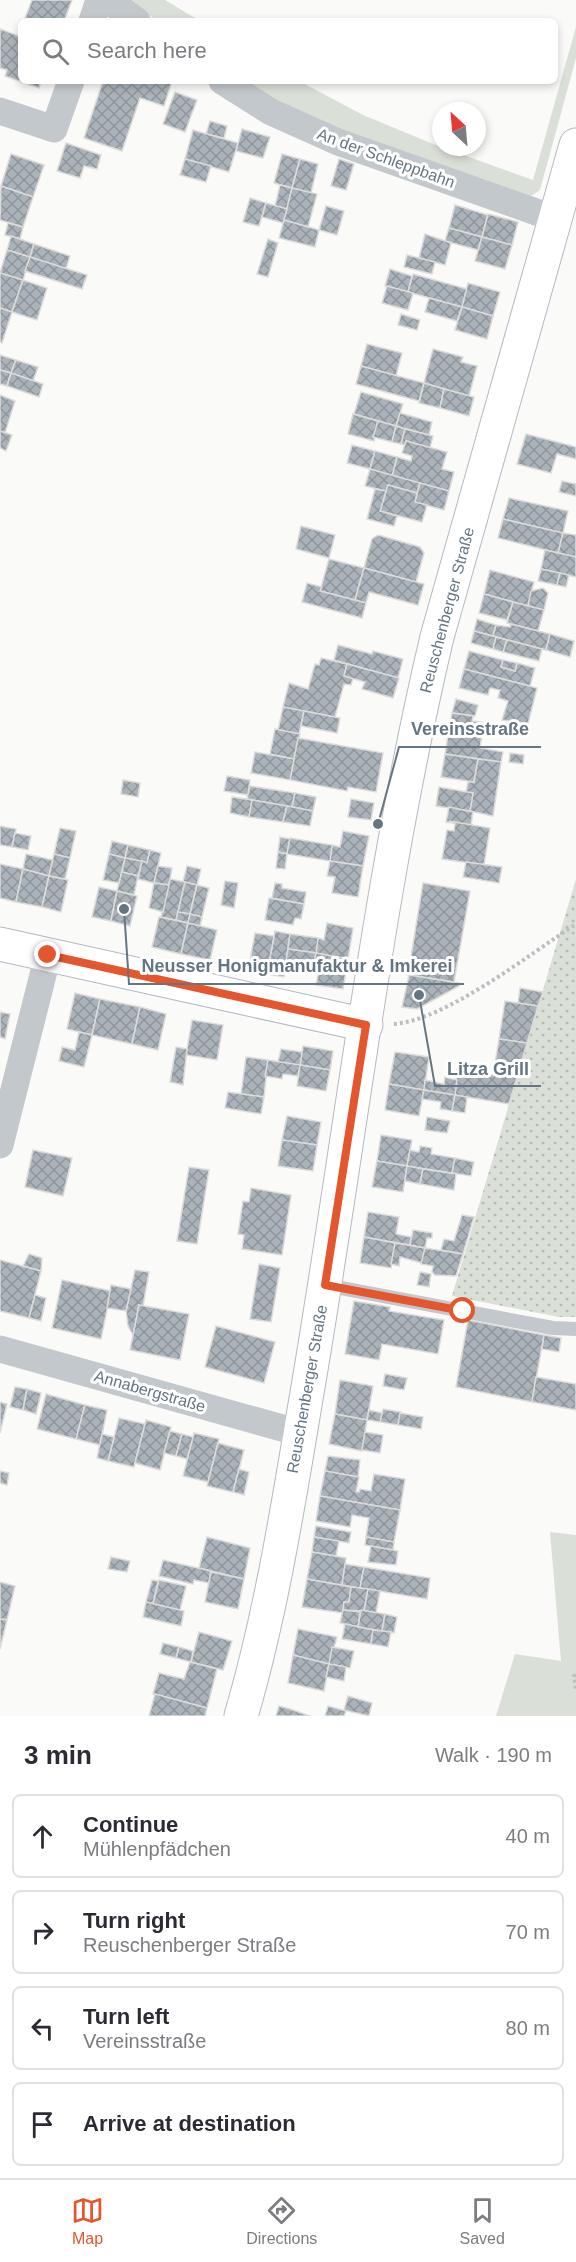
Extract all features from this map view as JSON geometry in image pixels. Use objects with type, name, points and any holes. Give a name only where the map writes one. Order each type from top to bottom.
[{"type":"main road","name":"Reuschenberger Straße","points":[[241,1716],[261,1640],[300,1432],[397,825],[420,709],[437,637],[564,207],[576,145]]},
{"type":"main road","points":[[0,944],[366,1025]]},
{"type":"street","points":[[93,18],[99,0]]},
{"type":"street","points":[[108,0],[133,18]]},
{"type":"street","points":[[0,112],[54,129],[69,84]]},
{"type":"street","name":"An der Schleppbahn","points":[[227,84],[271,112],[338,142],[564,207]]},
{"type":"street","points":[[0,1145],[48,955]]},
{"type":"street","name":"Annabergstraße","points":[[0,1349],[300,1432]]},
{"type":"lane","points":[[325,1285],[553,1328],[576,1329]]},
{"type":"path","points":[[366,1025],[410,1023],[429,1017],[576,924]]},
{"type":"path","points":[[576,1675],[574,1676],[576,1689]]},
{"type":"shaded area","points":[[129,0],[165,0],[195,18],[153,18]]},
{"type":"shaded area","points":[[576,27],[576,58],[540,190],[531,196],[345,132],[309,117],[245,84],[305,84],[363,115],[432,144],[432,156],[466,156],[533,180]]},
{"type":"shaded area","points":[[576,879],[576,1317],[559,1317],[452,1296]]},
{"type":"shaded area","points":[[550,1532],[576,1535],[576,1716],[496,1716],[515,1654],[561,1661]]},
{"type":"building","points":[[32,0],[72,0],[65,18],[25,18]]},
{"type":"building","points":[[0,29],[18,36],[18,81],[5,76],[7,70],[0,68]]},
{"type":"building","points":[[28,84],[40,84],[39,88]]},
{"type":"building","points":[[102,84],[171,84],[164,106],[140,98],[122,151],[84,138]]},
{"type":"building","points":[[175,92],[197,100],[185,132],[163,124]]},
{"type":"building","points":[[210,121],[227,126],[224,138],[206,134]]},
{"type":"building","points":[[242,129],[270,137],[263,158],[236,151]]},
{"type":"building","points":[[193,130],[238,143],[229,172],[185,159]]},
{"type":"building","points":[[66,143],[101,155],[97,169],[84,166],[80,178],[57,171]]},
{"type":"building","points":[[11,154],[44,165],[33,197],[1,186]]},
{"type":"building","points":[[282,154],[300,159],[292,188],[274,183]]},
{"type":"building","points":[[185,159],[211,166],[206,182],[180,175]]},
{"type":"building","points":[[300,159],[318,164],[311,193],[292,188]]},
{"type":"building","points":[[339,159],[354,164],[346,190],[331,186]]},
{"type":"building","points":[[280,185],[292,188],[287,209],[275,206]]},
{"type":"building","points":[[1,186],[33,197],[23,227],[0,220]]},
{"type":"building","points":[[292,188],[317,194],[308,227],[284,220]]},
{"type":"building","points":[[250,198],[266,203],[259,226],[243,222]]},
{"type":"building","points":[[266,203],[287,209],[283,223],[262,217]]},
{"type":"building","points":[[455,205],[488,215],[482,237],[449,228]]},
{"type":"building","points":[[326,206],[344,211],[337,235],[319,230]]},
{"type":"building","points":[[488,214],[518,222],[512,245],[482,237]]},
{"type":"building","points":[[284,220],[319,230],[315,247],[279,238]]},
{"type":"building","points":[[8,223],[23,227],[20,239],[5,235]]},
{"type":"building","points":[[449,228],[482,237],[478,250],[445,241]]},
{"type":"building","points":[[425,234],[451,243],[445,265],[419,258]]},
{"type":"building","points":[[11,236],[34,244],[30,257],[7,250]]},
{"type":"building","points":[[482,237],[512,245],[505,269],[475,261]]},
{"type":"building","points":[[268,239],[278,243],[268,277],[257,274]]},
{"type":"building","points":[[34,244],[70,256],[66,269],[30,257]]},
{"type":"building","points":[[7,250],[30,257],[23,280],[0,273]]},
{"type":"building","points":[[407,255],[435,262],[432,274],[404,267]]},
{"type":"building","points":[[30,257],[87,275],[82,289],[25,271]]},
{"type":"building","points":[[390,269],[412,276],[408,292],[385,286]]},
{"type":"building","points":[[0,273],[23,280],[12,312],[0,308]]},
{"type":"building","points":[[413,274],[467,289],[462,307],[408,292]]},
{"type":"building","points":[[23,280],[47,288],[37,320],[12,312]]},
{"type":"building","points":[[468,283],[500,292],[493,316],[462,307]]},
{"type":"building","points":[[387,286],[413,293],[408,310],[382,303]]},
{"type":"building","points":[[429,298],[462,307],[457,321],[425,312]]},
{"type":"building","points":[[462,307],[493,316],[487,339],[455,330]]},
{"type":"building","points":[[0,308],[12,312],[2,343],[0,342]]},
{"type":"building","points":[[401,314],[420,320],[417,330],[398,325]]},
{"type":"building","points":[[367,344],[402,353],[396,376],[361,366]]},
{"type":"building","points":[[433,349],[463,357],[461,362],[477,366],[469,396],[424,383]]},
{"type":"building","points":[[0,355],[16,360],[11,373],[0,370]]},
{"type":"building","points":[[16,360],[38,367],[33,381],[11,373]]},
{"type":"building","points":[[361,366],[424,383],[419,401],[356,384]]},
{"type":"building","points":[[0,370],[11,373],[7,386],[0,384]]},
{"type":"building","points":[[11,373],[43,384],[39,397],[7,386]]},
{"type":"building","points":[[424,383],[444,389],[440,408],[419,403]]},
{"type":"building","points":[[444,389],[474,397],[469,416],[440,408]]},
{"type":"building","points":[[361,392],[403,404],[396,426],[354,414]]},
{"type":"building","points":[[0,395],[15,401],[5,433],[0,431]]},
{"type":"building","points":[[400,413],[432,422],[429,435],[396,426]]},
{"type":"building","points":[[353,414],[378,421],[374,441],[348,434]]},
{"type":"building","points":[[378,421],[396,426],[392,442],[373,437]]},
{"type":"building","points":[[396,426],[405,429],[401,444],[392,442]]},
{"type":"building","points":[[405,429],[433,436],[430,448],[406,441],[405,445],[401,444]]},
{"type":"building","points":[[0,431],[12,435],[6,451],[0,448]]},
{"type":"building","points":[[526,434],[576,447],[576,459],[557,454],[551,473],[517,464]]},
{"type":"building","points":[[406,441],[447,452],[442,469],[454,472],[449,491],[392,476],[397,457],[411,461],[412,456],[402,453]]},
{"type":"building","points":[[352,445],[375,451],[370,469],[347,463]]},
{"type":"building","points":[[375,451],[397,457],[392,476],[370,469]]},
{"type":"building","points":[[370,469],[420,483],[417,493],[388,485],[386,491],[365,486]]},
{"type":"building","points":[[562,481],[576,484],[576,496],[559,492]]},
{"type":"building","points":[[420,483],[449,491],[444,510],[415,502]]},
{"type":"building","points":[[388,485],[417,493],[415,502],[427,505],[422,522],[380,511]]},
{"type":"building","points":[[375,489],[386,491],[380,511],[397,516],[394,526],[367,519]]},
{"type":"building","points":[[509,498],[568,511],[563,533],[503,519]]},
{"type":"building","points":[[503,519],[563,533],[558,553],[498,538]]},
{"type":"building","points":[[301,526],[335,535],[329,558],[296,549]]},
{"type":"building","points":[[563,533],[576,535],[576,557],[558,553]]},
{"type":"building","points":[[378,535],[420,547],[424,553],[416,582],[364,568],[372,539]]},
{"type":"building","points":[[545,550],[576,557],[576,577],[541,569]]},
{"type":"building","points":[[329,559],[364,568],[355,600],[320,591]]},
{"type":"building","points":[[364,568],[424,584],[418,605],[369,592],[366,603],[355,600]]},
{"type":"building","points":[[541,569],[560,573],[557,585],[538,581]]},
{"type":"building","points":[[490,570],[534,582],[528,606],[484,594]]},
{"type":"building","points":[[560,573],[569,575],[566,587],[557,585]]},
{"type":"building","points":[[307,583],[322,587],[320,591],[366,603],[362,618],[302,602]]},
{"type":"building","points":[[543,588],[548,593],[544,610],[528,606],[531,591]]},
{"type":"building","points":[[484,594],[513,602],[507,620],[479,613]]},
{"type":"building","points":[[513,602],[544,610],[538,631],[507,623]]},
{"type":"building","points":[[477,619],[496,625],[493,636],[474,631]]},
{"type":"building","points":[[511,624],[550,634],[546,650],[493,636],[496,625],[510,627]]},
{"type":"building","points":[[474,631],[496,637],[493,649],[471,643]]},
{"type":"building","points":[[550,634],[574,641],[570,657],[546,650]]},
{"type":"building","points":[[496,637],[507,640],[503,652],[493,649]]},
{"type":"building","points":[[507,640],[542,649],[539,661],[503,652]]},
{"type":"building","points":[[338,645],[403,659],[398,678],[334,660]]},
{"type":"building","points":[[469,651],[503,660],[501,667],[515,671],[517,663],[535,668],[530,686],[464,669]]},
{"type":"building","points":[[321,658],[347,664],[344,676],[353,678],[351,685],[344,684],[335,717],[283,707],[289,683],[308,689],[315,664],[319,665]]},
{"type":"building","points":[[503,660],[517,663],[515,671],[501,667]]},
{"type":"building","points":[[347,664],[399,678],[393,698],[362,689],[365,682],[344,676]]},
{"type":"building","points":[[464,669],[537,688],[528,724],[502,720],[508,701],[498,698],[500,690],[490,688],[488,695],[459,688]]},
{"type":"building","points":[[456,699],[478,705],[475,716],[452,713]]},
{"type":"building","points":[[283,707],[304,711],[299,734],[278,730]]},
{"type":"building","points":[[304,711],[340,718],[337,733],[301,726]]},
{"type":"building","points":[[452,713],[473,716],[472,726],[450,724]]},
{"type":"building","points":[[473,721],[495,724],[493,737],[449,729],[450,724],[472,726]]},
{"type":"building","points":[[275,729],[300,734],[294,759],[270,754]]},
{"type":"building","points":[[449,729],[482,735],[480,748],[503,752],[501,762],[445,754]]},
{"type":"building","points":[[298,738],[383,753],[376,792],[348,787],[347,791],[290,780]]},
{"type":"building","points":[[255,752],[294,759],[290,780],[251,773]]},
{"type":"building","points":[[510,753],[524,755],[523,764],[509,762]]},
{"type":"building","points":[[445,754],[478,759],[474,782],[441,777]]},
{"type":"building","points":[[478,759],[501,762],[493,816],[470,811],[473,793],[466,792],[468,782],[474,782]]},
{"type":"building","points":[[227,776],[250,780],[248,795],[224,791]]},
{"type":"building","points":[[123,780],[140,783],[138,797],[121,794]]},
{"type":"building","points":[[250,786],[295,793],[292,807],[247,799]]},
{"type":"building","points":[[439,787],[473,793],[470,811],[436,806]]},
{"type":"building","points":[[295,793],[316,797],[313,811],[292,807]]},
{"type":"building","points":[[232,797],[252,800],[249,817],[230,813]]},
{"type":"building","points":[[351,799],[374,803],[371,820],[348,817]]},
{"type":"building","points":[[252,800],[287,806],[283,822],[249,817]]},
{"type":"building","points":[[287,806],[313,811],[310,826],[283,822]]},
{"type":"building","points":[[449,807],[473,812],[471,825],[446,822]]},
{"type":"building","points":[[449,821],[490,828],[484,865],[442,859],[447,830],[454,831],[455,824]]},
{"type":"building","points":[[0,826],[16,829],[12,847],[0,845]]},
{"type":"building","points":[[60,828],[76,831],[70,858],[54,854]]},
{"type":"building","points":[[343,831],[369,836],[363,866],[330,861],[332,845],[340,847]]},
{"type":"building","points":[[15,833],[31,836],[28,850],[12,847]]},
{"type":"building","points":[[280,837],[290,839],[287,854],[278,852]]},
{"type":"building","points":[[290,838],[332,845],[330,861],[287,854]]},
{"type":"building","points":[[112,841],[128,845],[125,858],[109,854]]},
{"type":"building","points":[[128,845],[150,850],[147,863],[125,858]]},
{"type":"building","points":[[150,850],[161,853],[154,883],[138,879],[142,861],[147,863]]},
{"type":"building","points":[[278,852],[287,854],[285,869],[276,868]]},
{"type":"building","points":[[26,854],[53,860],[49,876],[23,869]]},
{"type":"building","points":[[54,854],[70,858],[65,879],[49,876]]},
{"type":"building","points":[[109,854],[125,858],[119,883],[103,880]]},
{"type":"building","points":[[125,858],[142,861],[138,876],[122,872]]},
{"type":"building","points":[[330,861],[363,866],[358,897],[332,893],[335,877],[327,876]]},
{"type":"building","points":[[466,862],[502,867],[499,883],[463,877]]},
{"type":"building","points":[[0,864],[23,869],[16,902],[0,898]]},
{"type":"building","points":[[158,866],[172,868],[169,885],[154,883]]},
{"type":"building","points":[[187,866],[201,869],[197,885],[183,882]]},
{"type":"building","points":[[23,869],[49,876],[42,907],[16,902]]},
{"type":"building","points":[[122,872],[138,876],[134,895],[117,891]]},
{"type":"building","points":[[49,876],[68,880],[61,912],[42,907]]},
{"type":"building","points":[[170,879],[185,882],[176,920],[161,917]]},
{"type":"building","points":[[225,881],[238,883],[234,908],[221,905]]},
{"type":"building","points":[[185,882],[197,885],[190,914],[178,912]]},
{"type":"building","points":[[154,883],[169,885],[163,912],[149,908]]},
{"type":"building","points":[[275,883],[282,884],[282,888],[306,892],[304,904],[272,898]]},
{"type":"building","points":[[423,883],[470,891],[454,982],[408,975]]},
{"type":"building","points":[[197,885],[209,888],[202,917],[190,914]]},
{"type":"building","points":[[99,887],[117,891],[111,921],[92,917]]},
{"type":"building","points":[[117,891],[137,896],[130,926],[111,921]]},
{"type":"building","points":[[269,898],[304,904],[301,919],[295,918],[293,925],[265,920]]},
{"type":"building","points":[[178,912],[190,914],[188,923],[176,920]]},
{"type":"building","points":[[190,914],[202,917],[200,926],[188,923]]},
{"type":"building","points":[[159,917],[188,923],[181,954],[152,947]]},
{"type":"building","points":[[188,923],[217,930],[210,960],[181,954]]},
{"type":"building","points":[[327,923],[353,928],[348,959],[316,953],[318,938],[324,940]]},
{"type":"building","points":[[275,931],[290,934],[284,977],[267,974]]},
{"type":"building","points":[[255,933],[274,936],[267,974],[248,971]]},
{"type":"building","points":[[290,934],[318,938],[316,953],[288,949]]},
{"type":"building","points":[[288,949],[316,953],[313,970],[285,966]]},
{"type":"building","points":[[316,953],[348,959],[343,989],[316,985],[319,970],[313,969]]},
{"type":"building","points":[[409,975],[459,983],[459,986],[417,1009],[402,1007]]},
{"type":"building","points":[[520,988],[543,992],[538,1006],[518,1003]]},
{"type":"building","points":[[75,993],[100,999],[92,1035],[67,1029]]},
{"type":"building","points":[[100,999],[140,1007],[132,1044],[92,1035]]},
{"type":"building","points":[[505,1001],[538,1006],[527,1043],[499,1039]]},
{"type":"building","points":[[140,1007],[166,1014],[158,1050],[132,1044]]},
{"type":"building","points":[[0,1012],[10,1014],[5,1039],[0,1037]]},
{"type":"building","points":[[192,1020],[223,1025],[217,1060],[186,1055]]},
{"type":"building","points":[[79,1032],[92,1035],[84,1067],[59,1061],[62,1047],[75,1050]]},
{"type":"building","points":[[499,1039],[527,1043],[509,1104],[455,1095],[457,1070],[493,1075]]},
{"type":"building","points":[[303,1046],[333,1051],[330,1070],[300,1065]]},
{"type":"building","points":[[176,1047],[187,1049],[183,1085],[170,1082]]},
{"type":"building","points":[[281,1049],[302,1052],[300,1065],[278,1062]]},
{"type":"building","points":[[395,1052],[429,1057],[424,1090],[389,1084]]},
{"type":"building","points":[[246,1057],[268,1060],[264,1097],[241,1094]]},
{"type":"building","points":[[268,1060],[300,1065],[298,1076],[283,1074],[282,1079],[265,1076]]},
{"type":"building","points":[[300,1065],[330,1070],[326,1091],[297,1086]]},
{"type":"building","points":[[445,1077],[457,1080],[455,1095],[424,1090],[425,1080],[444,1084]]},
{"type":"building","points":[[389,1084],[424,1090],[419,1116],[385,1110]]},
{"type":"building","points":[[424,1090],[455,1095],[452,1111],[440,1109],[441,1102],[422,1099]]},
{"type":"building","points":[[228,1092],[264,1097],[261,1114],[225,1108]]},
{"type":"building","points":[[455,1095],[467,1097],[465,1113],[452,1111]]},
{"type":"building","points":[[287,1116],[321,1122],[317,1145],[282,1140]]},
{"type":"building","points":[[427,1117],[450,1121],[447,1133],[425,1130]]},
{"type":"building","points":[[381,1135],[412,1140],[407,1166],[377,1161]]},
{"type":"building","points":[[282,1140],[317,1145],[313,1171],[278,1166]]},
{"type":"building","points":[[420,1146],[432,1148],[431,1154],[455,1158],[452,1173],[407,1166],[410,1150],[419,1152]]},
{"type":"building","points":[[33,1150],[72,1158],[63,1196],[25,1187]]},
{"type":"building","points":[[455,1158],[474,1162],[471,1176],[452,1173]]},
{"type":"building","points":[[377,1161],[407,1166],[403,1192],[372,1187]]},
{"type":"building","points":[[407,1166],[423,1169],[420,1184],[405,1181]]},
{"type":"building","points":[[189,1167],[209,1170],[197,1244],[177,1241]]},
{"type":"building","points":[[423,1169],[456,1174],[454,1190],[420,1184]]},
{"type":"building","points":[[251,1188],[291,1195],[282,1255],[242,1249],[244,1235],[238,1234],[243,1201],[249,1202]]},
{"type":"building","points":[[368,1212],[399,1217],[396,1234],[411,1237],[410,1245],[364,1237]]},
{"type":"building","points":[[462,1215],[474,1217],[463,1254],[441,1250],[444,1239],[454,1241]]},
{"type":"building","points":[[413,1230],[432,1233],[432,1238],[427,1238],[425,1248],[410,1245]]},
{"type":"building","points":[[364,1237],[395,1243],[391,1268],[360,1263]]},
{"type":"building","points":[[395,1243],[425,1248],[422,1263],[400,1257],[399,1266],[391,1264]]},
{"type":"building","points":[[425,1248],[463,1254],[456,1276],[435,1275],[432,1272],[433,1266],[421,1264]]},
{"type":"building","points":[[29,1254],[42,1258],[41,1271],[23,1266]]},
{"type":"building","points":[[0,1260],[41,1271],[29,1318],[0,1311]]},
{"type":"building","points":[[259,1264],[280,1268],[271,1322],[250,1319]]},
{"type":"building","points":[[135,1270],[149,1272],[143,1306],[139,1305],[133,1335],[128,1326],[126,1311]]},
{"type":"building","points":[[420,1272],[431,1274],[429,1287],[417,1285]]},
{"type":"building","points":[[62,1280],[111,1291],[101,1339],[52,1328]]},
{"type":"building","points":[[111,1285],[131,1289],[126,1311],[107,1308]]},
{"type":"building","points":[[35,1295],[46,1298],[41,1321],[29,1318]]},
{"type":"building","points":[[354,1301],[390,1307],[389,1311],[444,1320],[438,1354],[382,1344],[379,1360],[345,1354]]},
{"type":"building","points":[[139,1305],[189,1314],[180,1360],[130,1350]]},
{"type":"building","points":[[468,1320],[544,1335],[532,1402],[456,1387]]},
{"type":"building","points":[[216,1326],[275,1342],[264,1383],[205,1367]]},
{"type":"building","points":[[544,1335],[561,1338],[559,1352],[542,1349]]},
{"type":"building","points":[[385,1374],[407,1378],[404,1390],[383,1386]]},
{"type":"building","points":[[536,1377],[576,1384],[576,1410],[532,1402]]},
{"type":"building","points":[[340,1380],[373,1386],[367,1420],[335,1414]]},
{"type":"building","points":[[15,1387],[27,1389],[23,1410],[10,1407]]},
{"type":"building","points":[[27,1389],[41,1393],[36,1414],[23,1410]]},
{"type":"building","points":[[46,1394],[85,1405],[76,1439],[37,1429]]},
{"type":"building","points":[[0,1402],[7,1404],[0,1433]]},
{"type":"building","points":[[85,1405],[107,1410],[100,1445],[76,1439]]},
{"type":"building","points":[[383,1409],[401,1412],[398,1425],[380,1422]]},
{"type":"building","points":[[369,1410],[382,1413],[380,1422],[367,1420]]},
{"type":"building","points":[[400,1413],[423,1417],[421,1429],[398,1425]]},
{"type":"building","points":[[335,1414],[367,1420],[362,1451],[329,1444]]},
{"type":"building","points":[[119,1418],[145,1424],[134,1467],[108,1461]]},
{"type":"building","points":[[146,1420],[171,1427],[160,1470],[135,1463]]},
{"type":"building","points":[[170,1431],[182,1434],[176,1456],[164,1453]]},
{"type":"building","points":[[365,1432],[383,1435],[380,1453],[362,1450]]},
{"type":"building","points":[[194,1433],[219,1439],[208,1482],[183,1476]]},
{"type":"building","points":[[102,1434],[114,1437],[108,1461],[97,1458]]},
{"type":"building","points":[[182,1434],[193,1437],[187,1459],[176,1456]]},
{"type":"building","points":[[218,1443],[244,1450],[233,1492],[207,1486]]},
{"type":"building","points":[[328,1456],[360,1460],[358,1477],[325,1471]]},
{"type":"building","points":[[239,1469],[249,1472],[244,1495],[233,1492]]},
{"type":"building","points":[[0,1471],[9,1473],[7,1485],[0,1483]]},
{"type":"building","points":[[325,1471],[359,1477],[356,1492],[360,1489],[371,1491],[374,1474],[405,1479],[400,1510],[320,1496]]},
{"type":"building","points":[[320,1496],[400,1510],[394,1542],[366,1537],[369,1518],[352,1515],[350,1527],[316,1521]]},
{"type":"building","points":[[316,1526],[351,1532],[349,1543],[314,1537]]},
{"type":"building","points":[[207,1537],[250,1548],[244,1579],[199,1568]]},
{"type":"building","points":[[314,1537],[339,1541],[336,1556],[312,1552]]},
{"type":"building","points":[[366,1537],[394,1542],[393,1550],[365,1545]]},
{"type":"building","points":[[371,1546],[398,1551],[396,1565],[368,1562]]},
{"type":"building","points":[[312,1552],[346,1558],[342,1585],[307,1579]]},
{"type":"building","points":[[111,1557],[130,1561],[127,1572],[108,1569]]},
{"type":"building","points":[[163,1560],[211,1571],[209,1583],[194,1580],[193,1584],[159,1576]]},
{"type":"building","points":[[345,1564],[364,1567],[360,1588],[342,1585]]},
{"type":"building","points":[[364,1567],[430,1578],[427,1599],[360,1588]]},
{"type":"building","points":[[211,1572],[244,1579],[238,1609],[205,1602]]},
{"type":"building","points":[[307,1579],[351,1587],[349,1602],[344,1602],[343,1613],[302,1607]]},
{"type":"building","points":[[152,1580],[158,1581],[153,1604],[146,1602]]},
{"type":"building","points":[[159,1580],[186,1586],[180,1610],[153,1604]]},
{"type":"building","points":[[0,1582],[15,1586],[7,1620],[0,1619]]},
{"type":"building","points":[[351,1587],[368,1589],[364,1611],[343,1610],[344,1602],[349,1602]]},
{"type":"building","points":[[368,1589],[380,1591],[376,1613],[364,1611]]},
{"type":"building","points":[[146,1602],[184,1611],[181,1626],[143,1617]]},
{"type":"building","points":[[343,1610],[360,1612],[358,1627],[340,1623]]},
{"type":"building","points":[[361,1610],[385,1614],[382,1631],[358,1627]]},
{"type":"building","points":[[385,1614],[397,1617],[394,1633],[382,1631]]},
{"type":"building","points":[[0,1619],[7,1620],[0,1649]]},
{"type":"building","points":[[345,1624],[373,1630],[371,1644],[342,1639]]},
{"type":"building","points":[[298,1629],[337,1637],[329,1664],[293,1655]]},
{"type":"building","points":[[373,1630],[391,1632],[388,1647],[371,1644]]},
{"type":"building","points":[[199,1632],[232,1641],[223,1670],[191,1662]]},
{"type":"building","points":[[163,1643],[179,1647],[176,1658],[160,1654]]},
{"type":"building","points":[[179,1647],[193,1651],[191,1662],[176,1658]]},
{"type":"building","points":[[332,1647],[354,1651],[350,1668],[329,1664]]},
{"type":"building","points":[[293,1655],[329,1664],[324,1691],[288,1683]]},
{"type":"building","points":[[190,1662],[217,1669],[207,1708],[153,1694],[159,1673],[184,1679]]},
{"type":"building","points":[[329,1664],[346,1667],[344,1681],[326,1677]]},
{"type":"building","points":[[155,1694],[207,1708],[205,1716],[149,1716]]},
{"type":"building","points":[[348,1696],[372,1703],[369,1716],[344,1710]]},
{"type":"building","points":[[279,1706],[290,1709],[310,1716],[276,1716]]},
{"type":"building","points":[[328,1706],[346,1711],[344,1716],[325,1716]]},
{"type":"place","name":"Vereinsstraße","points":[[378,824]]},
{"type":"place","name":"Neusser Honigmanufaktur & Imkerei","points":[[124,909]]},
{"type":"place","name":"Litza Grill","points":[[419,995]]},
{"type":"route","points":[[48,955],[366,1025],[325,1285],[463,1311]]}]
